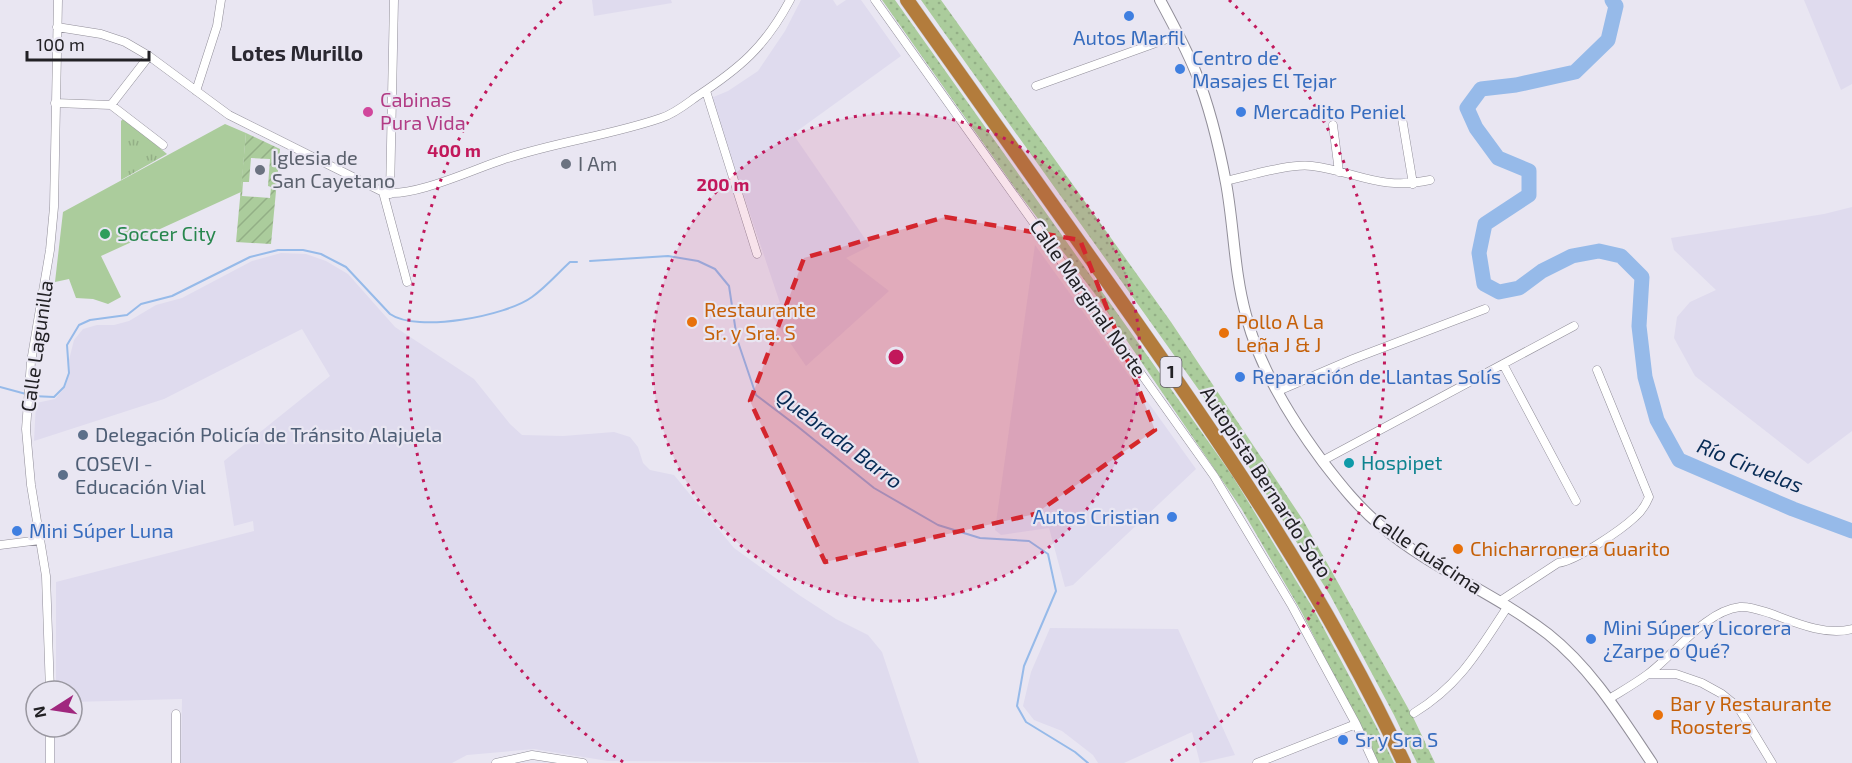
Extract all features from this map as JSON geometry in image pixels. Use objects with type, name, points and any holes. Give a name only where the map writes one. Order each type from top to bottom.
[{"type":"highway","name":"Autopista Bernardo Soto","points":[[907,0],[1138,324],[1250,486],[1310,584],[1368,689],[1404,763]]},
{"type":"main road","name":"Calle Guácima","points":[[1160,0],[1196,73],[1209,110],[1226,181],[1246,315],[1261,356],[1278,391],[1322,461],[1351,497],[1381,526],[1427,559],[1501,602],[1562,646],[1593,677],[1652,763]]},
{"type":"street","name":"Calle Lagunilla","points":[[50,679],[48,600],[27,444],[27,399],[50,250],[54,207],[58,0]]},
{"type":"street","points":[[196,91],[217,26],[221,0]]},
{"type":"street","points":[[394,0],[387,193],[407,282]]},
{"type":"street","points":[[57,27],[101,34],[124,42],[149,56],[229,116],[387,193],[429,185],[515,155],[662,118],[706,91],[744,63],[762,45],[779,22],[790,0]]},
{"type":"street","name":"Calle Marginal Norte","points":[[875,0],[1214,476],[1292,606],[1356,724],[1374,763]]},
{"type":"street","points":[[1036,86],[1178,35]]},
{"type":"street","points":[[111,105],[149,56]]},
{"type":"street","points":[[706,91],[757,254]]},
{"type":"street","points":[[55,103],[111,105],[163,145]]},
{"type":"street","points":[[1402,118],[1413,184]]},
{"type":"street","points":[[1333,124],[1340,172]]},
{"type":"street","points":[[1226,181],[1311,165],[1372,181],[1413,184],[1430,180]]},
{"type":"street","points":[[1278,391],[1353,359],[1485,309]]},
{"type":"street","points":[[1322,461],[1575,326]]},
{"type":"street","points":[[1503,364],[1576,501]]},
{"type":"street","points":[[1414,713],[1448,689],[1470,663],[1501,602],[1529,581],[1558,563],[1569,562],[1637,516],[1649,497],[1597,370]]},
{"type":"street","points":[[0,545],[40,540]]},
{"type":"street","points":[[1609,699],[1649,674],[1704,624],[1720,614],[1740,607],[1757,609],[1816,628],[1838,631],[1852,629]]},
{"type":"street","points":[[1649,674],[1676,674],[1702,683],[1722,694],[1738,707],[1772,763]]},
{"type":"street","points":[[176,714],[176,763]]},
{"type":"street","points":[[1257,763],[1356,724]]},
{"type":"street","points":[[50,739],[50,763]]},
{"type":"street","points":[[496,763],[532,754],[583,763]]},
{"type":"highlighted area","points":[[945,217],[1080,240],[1155,430],[1035,514],[825,562],[750,401],[804,258]]},
{"type":"shaded area","points":[[592,0],[671,0],[672,3],[594,16]]},
{"type":"shaded area","points":[[801,0],[833,0],[837,6],[846,0],[861,0],[901,56],[793,134],[870,246],[846,258],[889,291],[806,366],[766,308],[780,303],[711,98],[728,91],[758,71],[785,31]]},
{"type":"shaded area","points":[[1804,0],[1852,0],[1852,84],[1841,90]]},
{"type":"shaded area","points":[[1852,207],[1852,431],[1808,464],[1695,376],[1674,338],[1677,317],[1690,302],[1716,290],[1674,250],[1671,238],[1824,214]]},
{"type":"shaded area","points":[[1035,245],[1196,469],[1073,585],[1065,587],[1049,528],[1001,535],[995,530]]},
{"type":"shaded area","points":[[281,253],[306,254],[326,261],[348,274],[395,327],[474,379],[510,424],[522,435],[563,436],[614,432],[630,437],[638,447],[643,463],[650,470],[674,475],[734,548],[799,595],[836,619],[868,635],[882,652],[919,763],[608,761],[534,749],[467,755],[452,763],[181,763],[182,699],[84,702],[84,679],[56,679],[56,582],[254,531],[253,521],[234,526],[224,461],[330,376],[302,329],[164,399],[34,441],[36,403],[55,399],[65,387],[70,373],[69,360],[74,340],[83,329],[129,321],[156,305],[182,298],[252,261]]},
{"type":"shaded area","points":[[1050,628],[1178,629],[1235,755],[1200,763],[1192,732],[1124,763],[1098,763],[1093,755],[1062,731],[1034,720],[1023,706],[1031,672]]},
{"type":"green space","points":[[882,0],[895,0],[1232,475],[1314,610],[1394,763],[1378,763],[1301,611],[1241,508],[1095,294],[1017,191]]},
{"type":"green space","points":[[921,0],[941,0],[1171,322],[1303,520],[1413,717],[1435,763],[1417,763],[1330,595],[1211,407]]},
{"type":"green space","points":[[124,118],[167,154],[121,180],[121,121]]},
{"type":"green space","name":"Soccer City","points":[[225,124],[246,133],[241,192],[101,256],[121,297],[108,304],[93,299],[76,298],[69,279],[55,282],[63,212]]},
{"type":"green space","points":[[246,133],[280,149],[271,244],[236,242]],"holes":[[[251,158],[270,159],[268,186],[271,187],[270,198],[242,196],[243,182],[249,182]]]},
{"type":"waterway","name":"Río Ciruelas","points":[[1612,0],[1616,6],[1608,40],[1575,72],[1516,85],[1481,89],[1467,108],[1476,128],[1498,158],[1529,171],[1529,195],[1485,224],[1479,253],[1484,284],[1499,292],[1519,288],[1542,271],[1572,256],[1599,251],[1621,256],[1642,277],[1639,326],[1645,377],[1657,420],[1679,460],[1793,509],[1852,531]]},
{"type":"waterway","name":"Quebrada Barro","points":[[32,396],[54,397],[64,387],[69,373],[67,345],[79,325],[90,320],[127,315],[141,304],[172,296],[250,257],[278,250],[303,250],[321,254],[346,267],[390,314],[403,320],[420,322],[461,320],[483,316],[520,304],[537,293],[570,262],[577,262]]},
{"type":"waterway","name":"Quebrada Barro","points":[[590,261],[668,256],[698,261],[715,269],[729,286],[737,339],[756,395],[874,488],[938,525],[980,538],[1029,541],[1048,554],[1056,591],[1024,666],[1017,706],[1026,722],[1075,752],[1088,763]]},
{"type":"waterway","name":"Quebrada Barro","points":[[0,387],[26,394]]},
{"type":"place","name":"Autos Marfil","points":[[1129,16]]},
{"type":"place","name":"Centro de Masajes El Tejar","points":[[1180,69]]},
{"type":"place","name":"Cabinas Pura Vida","points":[[368,112]]},
{"type":"place","name":"Mercadito Peniel","points":[[1241,112]]},
{"type":"place","name":"I Am","points":[[566,164]]},
{"type":"place","name":"Iglesia de San Cayetano","points":[[260,170]]},
{"type":"place","name":"Soccer City","points":[[105,234]]},
{"type":"place","name":"Restaurante Sr. y Sra. S","points":[[692,322]]},
{"type":"place","name":"Pollo A La Leña J & J","points":[[1224,333]]},
{"type":"place","name":"Reparación de Llantas Solís","points":[[1240,377]]},
{"type":"place","name":"Delegación Policía de Tránsito Alajuela","points":[[83,435]]},
{"type":"place","name":"Hospipet","points":[[1349,463]]},
{"type":"place","name":"COSEVI - Educación Vial","points":[[63,475]]},
{"type":"place","name":"Autos Cristian","points":[[1172,517]]},
{"type":"place","name":"Mini Súper Luna","points":[[17,531]]},
{"type":"place","name":"Chicharronera Guarito","points":[[1458,549]]},
{"type":"place","name":"Mini Súper y Licorera ¿Zarpe o Qué?","points":[[1591,639]]},
{"type":"place","name":"Bar y Restaurante Roosters","points":[[1658,715]]},
{"type":"place","name":"Sr y Sra S","points":[[1343,740]]},
{"type":"district","name":"Lotes Murillo","points":[[297,54]]}]
